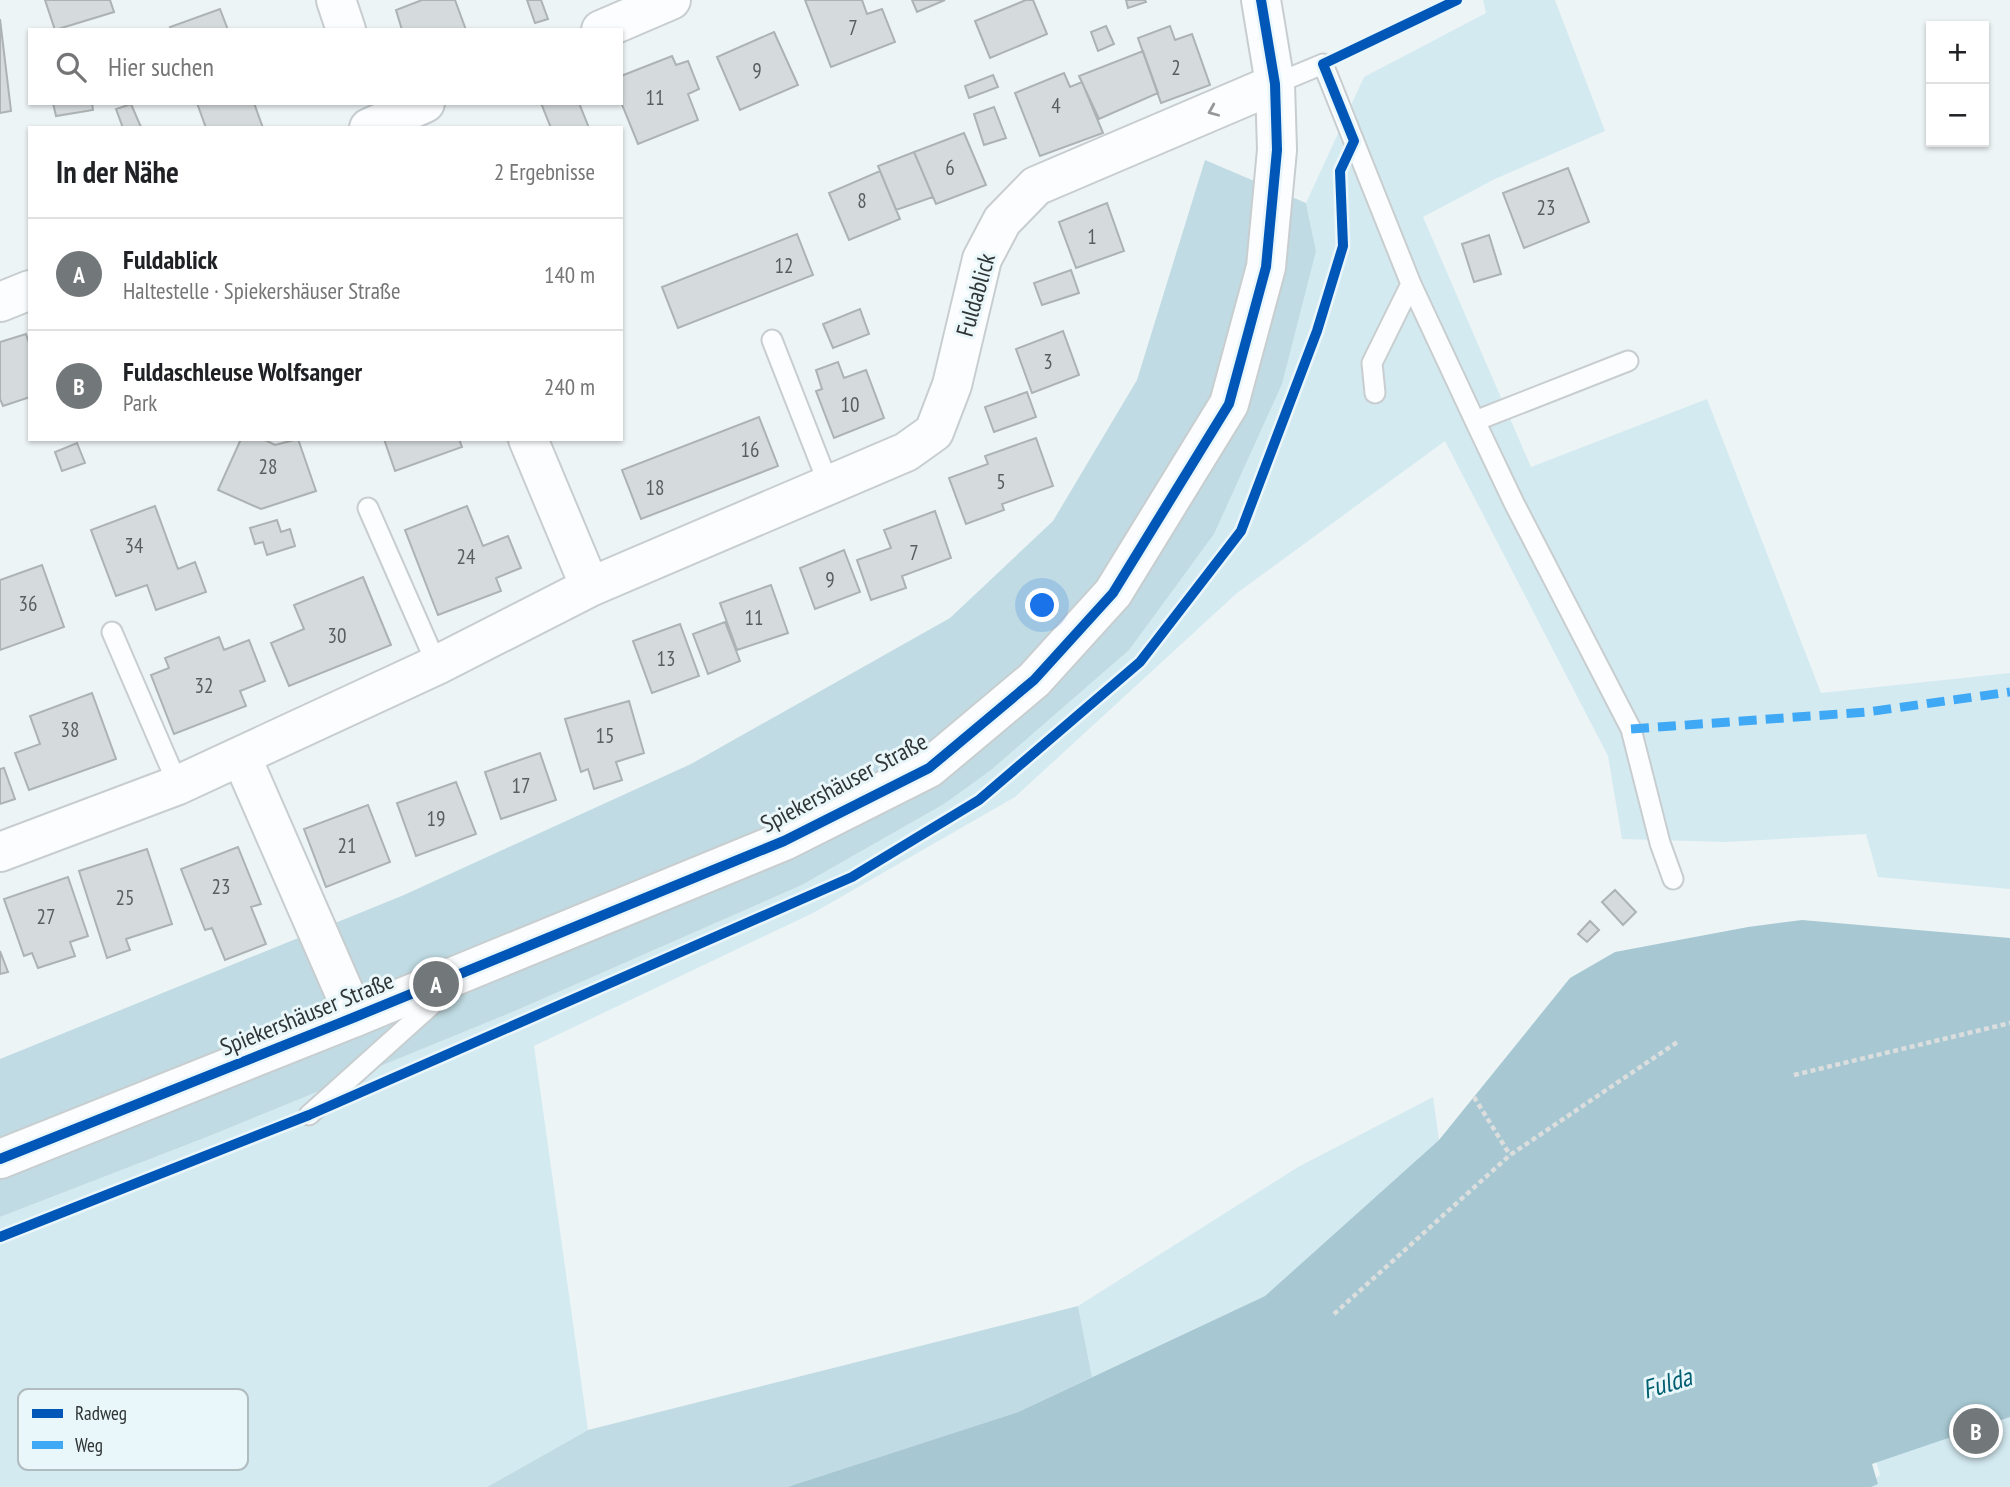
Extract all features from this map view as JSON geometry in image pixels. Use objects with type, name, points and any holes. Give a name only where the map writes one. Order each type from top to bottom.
[{"type":"street","points":[[336,0],[345,28]]},
{"type":"street","name":"Spiekershäuser Straße","points":[[0,1159],[784,841],[929,768],[1034,680],[1113,593],[1229,404],[1266,267],[1277,150],[1275,84],[1261,0]]},
{"type":"street","points":[[605,28],[658,3]]},
{"type":"street","name":"Fuldablick","points":[[0,852],[178,785],[437,665],[590,587],[828,483],[906,452],[934,432],[952,385],[982,259],[1002,221],[1036,186],[1275,84]]},
{"type":"street","points":[[374,120],[419,105]]},
{"type":"street","points":[[0,302],[28,291]]},
{"type":"street","points":[[529,441],[590,587]]},
{"type":"street","points":[[241,756],[355,1017]]},
{"type":"lane","points":[[1275,84],[1323,64],[1411,284],[1514,503],[1631,729],[1660,843],[1673,879]]},
{"type":"lane","points":[[1375,393],[1372,363],[1411,284]]},
{"type":"lane","points":[[772,340],[828,483]]},
{"type":"lane","points":[[1475,421],[1628,361]]},
{"type":"lane","points":[[368,508],[437,665]]},
{"type":"lane","points":[[112,632],[178,785]]},
{"type":"lane","points":[[309,1115],[471,970]]},
{"type":"path","points":[[1794,1074],[2010,1023]]},
{"type":"path","points":[[1334,1314],[1510,1155],[1679,1041]]},
{"type":"path","points":[[1474,1097],[1510,1155]]},
{"type":"shaded area","points":[[1483,0],[1555,0],[1605,131],[1495,179],[1423,217],[1531,467],[1707,399],[1821,693],[2010,673],[2010,889],[1878,877],[1866,834],[1726,842],[1622,839],[1608,756],[1445,441],[1237,593],[1015,797],[813,913],[534,1046],[588,1430],[487,1487],[0,1487],[0,1217],[207,1137],[515,1011],[802,885],[944,804],[1316,252],[1306,203],[1364,77],[1486,13]]},
{"type":"shaded area","points":[[1205,160],[1306,203],[1316,251],[1282,384],[1214,534],[1129,650],[991,770],[944,804],[802,885],[515,1011],[207,1137],[0,1217],[0,1059],[404,895],[691,764],[950,618],[1053,521],[1137,380]]},
{"type":"shaded area","points":[[1433,1097],[1439,1140],[1265,1296],[1092,1377],[1078,1306],[1298,1167]]},
{"type":"shaded area","points":[[1078,1306],[1092,1377],[1018,1412],[787,1487],[487,1487],[588,1430]]},
{"type":"shaded area","points":[[2010,1407],[2010,1487],[1865,1487],[1880,1475],[1874,1454]]},
{"type":"water","name":"Fulda","points":[[1802,920],[2010,938],[2010,1417],[1872,1464],[1878,1484],[1871,1487],[787,1487],[1018,1412],[1265,1296],[1439,1140],[1570,978],[1615,952],[1748,927]]},
{"type":"building","points":[[45,0],[110,0],[114,12],[54,28]]},
{"type":"building","points":[[422,0],[455,0],[465,28],[401,28],[396,10]]},
{"type":"building","points":[[527,0],[541,0],[548,19],[535,23]]},
{"type":"building","points":[[805,0],[862,0],[867,14],[882,9],[895,42],[831,67]]},
{"type":"building","points":[[912,0],[945,0],[917,12]]},
{"type":"building","points":[[1026,0],[1033,0],[1047,34],[990,58],[975,21]]},
{"type":"building","points":[[1126,0],[1145,0],[1146,2],[1128,8]]},
{"type":"building","points":[[220,9],[227,28],[170,28]]},
{"type":"building","points":[[0,19],[11,111],[0,113]]},
{"type":"building","points":[[1106,26],[1114,44],[1098,51],[1091,32]]},
{"type":"building","points":[[1170,26],[1175,40],[1192,34],[1210,85],[1161,103],[1138,38]]},
{"type":"building","points":[[774,32],[798,85],[740,110],[717,57]]},
{"type":"building","points":[[1143,51],[1158,93],[1099,119],[1079,76]]},
{"type":"building","points":[[672,56],[676,65],[688,61],[699,89],[688,94],[698,120],[638,144],[622,105],[623,75]]},
{"type":"building","points":[[1064,73],[1070,87],[1082,82],[1103,133],[1040,156],[1015,93]]},
{"type":"building","points":[[993,75],[998,87],[969,98],[965,86]]},
{"type":"building","points":[[53,105],[92,105],[93,110],[56,116]]},
{"type":"building","points":[[131,105],[141,126],[122,126],[116,109]]},
{"type":"building","points":[[198,105],[255,105],[262,126],[205,126]]},
{"type":"building","points":[[542,105],[580,105],[588,126],[550,126]]},
{"type":"building","points":[[994,107],[1006,138],[984,145],[974,114]]},
{"type":"building","points":[[964,133],[986,185],[936,204],[914,152]]},
{"type":"building","points":[[914,152],[933,197],[896,210],[878,166]]},
{"type":"building","points":[[1568,168],[1589,222],[1524,248],[1503,193]]},
{"type":"building","points":[[880,171],[900,219],[849,240],[829,193]]},
{"type":"building","points":[[1107,203],[1124,251],[1076,268],[1059,222]]},
{"type":"building","points":[[797,234],[813,275],[678,328],[662,287]]},
{"type":"building","points":[[1489,235],[1501,274],[1474,282],[1462,244]]},
{"type":"building","points":[[1071,270],[1079,293],[1042,305],[1034,283]]},
{"type":"building","points":[[860,309],[869,334],[833,348],[823,324]]},
{"type":"building","points":[[1063,331],[1079,375],[1032,393],[1016,349]]},
{"type":"building","points":[[26,334],[28,340],[28,398],[3,406],[0,399],[0,342]]},
{"type":"building","points":[[838,362],[844,378],[866,370],[884,418],[834,438],[816,391],[822,389],[816,370]]},
{"type":"building","points":[[1027,392],[1036,417],[994,432],[985,407]]},
{"type":"building","points":[[759,417],[778,466],[641,519],[622,470]]},
{"type":"building","points":[[1036,438],[1053,486],[1002,504],[1004,510],[966,524],[949,478],[988,464],[985,456]]},
{"type":"building","points":[[240,441],[267,441],[275,445],[299,441],[316,491],[261,509],[218,490]]},
{"type":"building","points":[[385,441],[460,441],[462,447],[395,471]]},
{"type":"building","points":[[77,443],[85,463],[62,471],[55,452]]},
{"type":"building","points":[[155,506],[178,569],[195,562],[206,592],[156,610],[147,585],[116,596],[91,530]]},
{"type":"building","points":[[467,506],[483,546],[508,536],[521,568],[496,578],[501,591],[438,615],[405,530]]},
{"type":"building","points":[[935,511],[951,558],[902,576],[906,588],[871,600],[857,560],[891,548],[884,530]]},
{"type":"building","points":[[277,520],[281,532],[290,529],[295,546],[267,555],[263,542],[255,544],[250,528]]},
{"type":"building","points":[[844,550],[860,592],[815,609],[800,568]]},
{"type":"building","points":[[42,565],[64,627],[0,650],[0,580]]},
{"type":"building","points":[[363,577],[391,645],[289,686],[271,643],[304,629],[294,605]]},
{"type":"building","points":[[771,585],[788,633],[737,650],[720,603]]},
{"type":"building","points":[[725,622],[740,661],[708,674],[693,634]]},
{"type":"building","points":[[680,624],[699,676],[652,693],[633,641]]},
{"type":"building","points":[[219,637],[224,650],[249,640],[265,681],[240,691],[246,706],[174,734],[151,675],[169,668],[165,658]]},
{"type":"building","points":[[92,693],[116,759],[29,790],[15,753],[40,744],[30,716]]},
{"type":"building","points":[[629,701],[644,753],[616,762],[622,780],[594,789],[588,769],[581,772],[565,719]]},
{"type":"building","points":[[540,753],[556,800],[501,819],[485,772]]},
{"type":"building","points":[[4,768],[15,799],[0,804],[0,769]]},
{"type":"building","points":[[456,782],[476,834],[416,856],[397,803]]},
{"type":"building","points":[[368,805],[390,862],[326,887],[304,829]]},
{"type":"building","points":[[238,847],[261,904],[251,907],[266,944],[225,960],[212,928],[205,930],[181,869]]},
{"type":"building","points":[[147,849],[172,924],[126,939],[130,950],[107,958],[79,871]]},
{"type":"building","points":[[68,877],[88,936],[70,942],[75,956],[38,968],[32,953],[24,956],[4,899]]},
{"type":"building","points":[[1615,890],[1636,912],[1623,925],[1602,902]]},
{"type":"building","points":[[1590,921],[1599,930],[1587,942],[1578,934]]},
{"type":"building","points":[[0,951],[8,972],[0,974]]},
{"type":"marked path","points":[[1631,729],[1867,712],[2010,692]]},
{"type":"cycle path","points":[[0,1159],[784,841],[929,768],[1034,680],[1113,593],[1229,404],[1266,267],[1277,150],[1275,84],[1261,0]]},
{"type":"cycle path","points":[[0,1237],[309,1115],[852,877],[979,800],[1140,662],[1241,531],[1317,331],[1343,246],[1340,171],[1354,141],[1323,64],[1457,0]]},
{"type":"place","name":"Fuldablick","points":[[436,984]]},
{"type":"place","name":"Fuldaschleuse Wolfsanger","points":[[1976,1431]]}]
